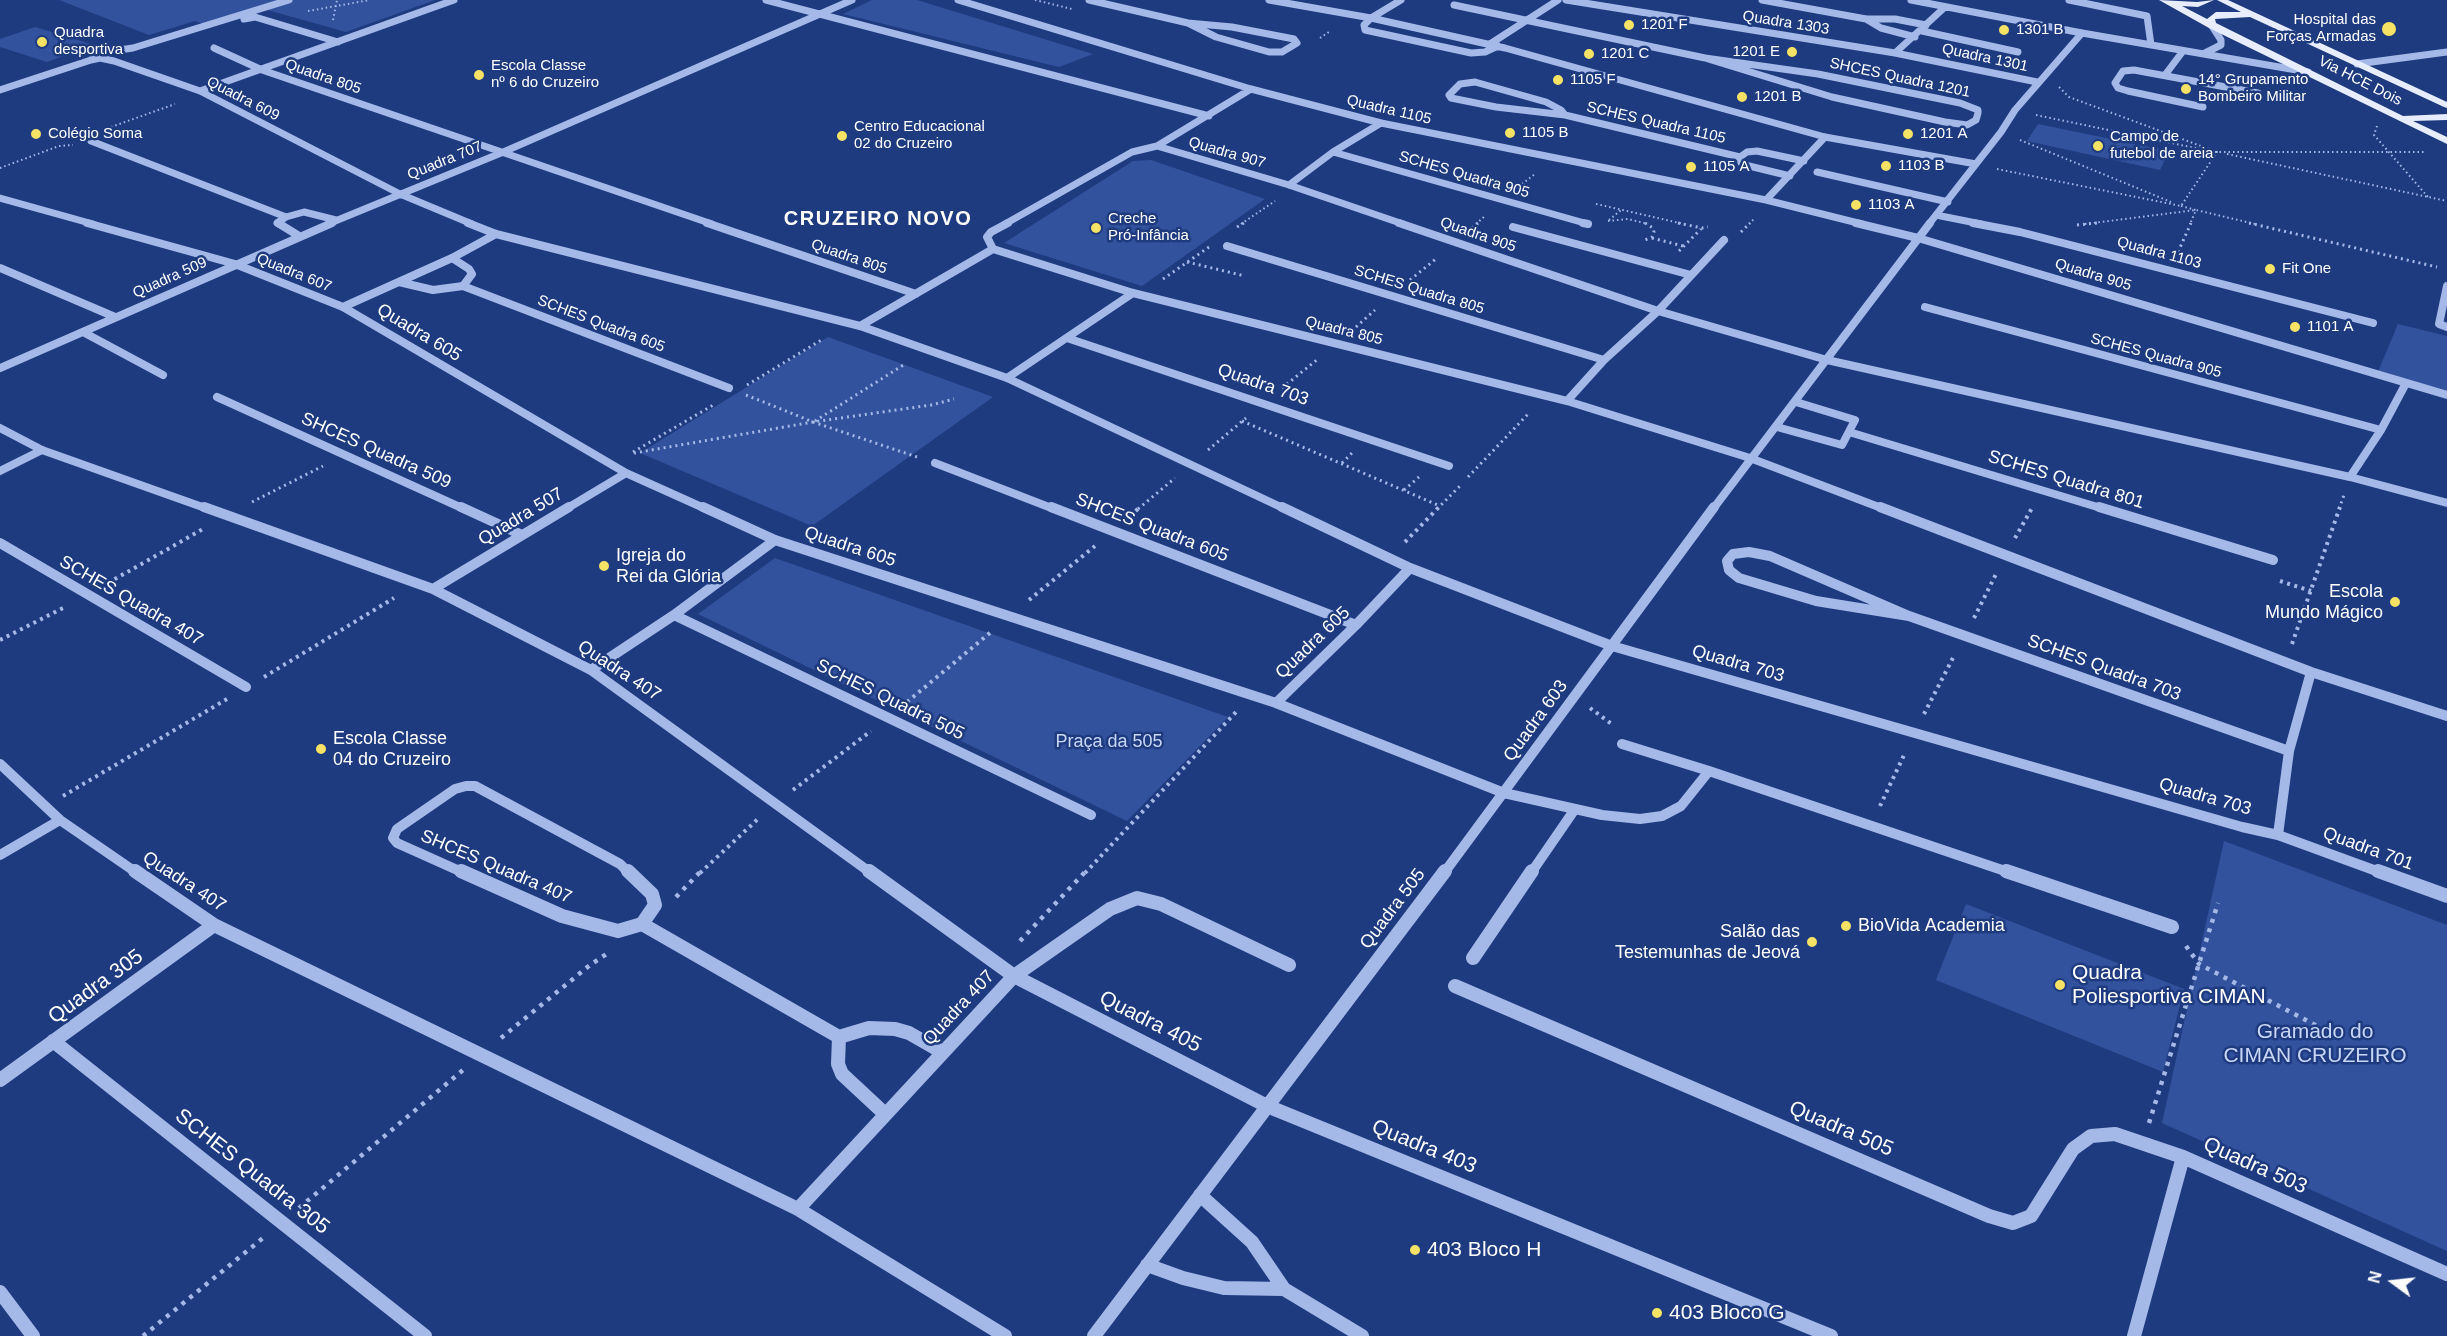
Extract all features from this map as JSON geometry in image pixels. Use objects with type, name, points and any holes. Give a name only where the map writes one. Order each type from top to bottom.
[{"type":"main road","points":[[2164,0],[2193,5],[2210,0]]},
{"type":"main road","name":"Via HCE Dois","points":[[2164,0],[2308,72],[2383,116],[2447,141]]},
{"type":"main road","name":"Via HCE Dois","points":[[2220,0],[2447,105]]},
{"type":"main road","points":[[2212,26],[2211,18],[2216,15],[2253,16]]},
{"type":"main road","points":[[2383,116],[2424,119],[2447,117]]},
{"type":"street","points":[[0,84],[98,52],[133,48],[289,0]]},
{"type":"street","name":"Quadra 805","points":[[262,70],[454,0]]},
{"type":"street","points":[[766,0],[1209,116]]},
{"type":"street","points":[[501,153],[852,0]]},
{"type":"street","name":"Quadra 1105","points":[[958,0],[1251,89],[1381,123],[1769,201]]},
{"type":"street","points":[[1089,0],[1188,23],[1232,27],[1294,39],[1297,43],[1282,52],[1269,52],[1216,37],[1188,23]]},
{"type":"street","points":[[1269,0],[1371,18],[1490,44],[1824,136],[1976,165]]},
{"type":"street","points":[[1401,0],[1371,18],[1363,28],[1368,32],[1471,53],[1485,52],[1498,46]]},
{"type":"street","points":[[1490,44],[1558,0]]},
{"type":"street","name":"Quadra 1303","points":[[1566,0],[1895,53]]},
{"type":"street","name":"Quadra 1303","points":[[1762,0],[1866,19],[1895,19],[1924,28]]},
{"type":"street","points":[[1911,0],[2082,33],[2308,72]]},
{"type":"street","points":[[2069,0],[2147,16],[2151,45]]},
{"type":"street","points":[[981,6],[989,3]]},
{"type":"street","name":"SHCES Quadra 1201","points":[[1454,5],[1524,22],[1705,58],[1818,74],[1960,103],[1978,110],[1978,113],[1976,120],[1967,125],[1944,122],[1832,97],[1705,58]]},
{"type":"street","name":"Quadra 1301","points":[[1895,53],[1945,7]]},
{"type":"street","points":[[114,61],[252,17],[339,42]]},
{"type":"street","name":"Quadra 1303","points":[[1866,19],[1881,28],[1915,37]]},
{"type":"street","points":[[2202,54],[2218,49],[2221,45],[2221,40],[2212,26]]},
{"type":"street","name":"Quadra 1301","points":[[1924,28],[2018,52]]},
{"type":"street","name":"Quadra 1301","points":[[1895,53],[2037,82],[2082,33]]},
{"type":"street","points":[[213,48],[262,70]]},
{"type":"street","points":[[2166,75],[2183,51]]},
{"type":"street","points":[[2357,64],[2447,52]]},
{"type":"street","name":"Quadra 609","points":[[0,90],[91,60],[100,58],[114,61],[202,92],[400,194]]},
{"type":"street","points":[[202,92],[262,70]]},
{"type":"street","name":"Quadra 805","points":[[262,70],[916,294]]},
{"type":"street","points":[[2203,107],[2128,91],[2118,88],[2115,83],[2121,74],[2128,70],[2258,93]]},
{"type":"street","name":"SCHES Quadra 1105","points":[[1564,115],[1561,110],[1546,102],[1475,82],[1460,84],[1449,95],[1450,98],[1496,107],[1564,115],[1740,157]]},
{"type":"street","points":[[0,198],[236,264],[400,194],[496,234],[860,326],[1007,378],[1410,568],[1612,646],[1750,458],[1777,427],[2037,82]]},
{"type":"street","name":"Quadra 907","points":[[1157,146],[1251,89]]},
{"type":"street","points":[[1289,185],[1333,152],[1381,123]]},
{"type":"street","points":[[1824,136],[1769,201],[1918,238]]},
{"type":"street","points":[[91,141],[286,217]]},
{"type":"street","points":[[860,326],[993,249],[987,237],[991,232],[1132,152],[1157,146]]},
{"type":"street","name":"Quadra 907","points":[[1157,146],[1289,185]]},
{"type":"street","points":[[1790,176],[1745,165],[1741,163],[1740,157],[1747,152],[1757,151],[1804,160]]},
{"type":"street","name":"SCHES Quadra 905","points":[[1333,152],[1588,224]]},
{"type":"street","name":"Quadra 707","points":[[400,194],[501,153]]},
{"type":"street","points":[[1817,172],[1948,202]]},
{"type":"street","name":"Quadra 905","points":[[1289,185],[1658,311],[1827,360],[2350,477],[2447,503]]},
{"type":"street","points":[[299,236],[277,223],[286,217],[307,212],[336,220]]},
{"type":"street","name":"Quadra 1103","points":[[1936,215],[2020,232],[2373,323]]},
{"type":"street","points":[[1513,227],[1691,275]]},
{"type":"street","name":"Quadra 605","points":[[343,307],[452,258],[496,234]]},
{"type":"street","name":"Quadra 905","points":[[1918,238],[2022,267],[2405,385],[2447,395]]},
{"type":"street","points":[[1724,240],[1658,311],[1605,360],[1567,400],[1750,458],[2310,672],[2447,716]]},
{"type":"street","name":"SCHES Quadra 805","points":[[1227,246],[1605,360]]},
{"type":"street","name":"Quadra 805","points":[[993,249],[1133,293],[1567,400]]},
{"type":"street","points":[[452,258],[469,269],[472,274],[463,286]]},
{"type":"street","name":"Quadra 607","points":[[236,264],[343,307]]},
{"type":"street","name":"Quadra 509","points":[[0,368],[236,264]]},
{"type":"street","points":[[0,268],[115,317]]},
{"type":"street","name":"Quadra 605","points":[[399,282],[433,290],[463,286]]},
{"type":"street","name":"SCHES Quadra 605","points":[[463,286],[729,387]]},
{"type":"street","points":[[2447,286],[2439,324],[2447,327]]},
{"type":"street","points":[[1007,378],[1133,293]]},
{"type":"street","name":"Quadra 605","points":[[343,307],[626,473],[775,540],[1275,703],[1356,625],[1410,568]]},
{"type":"street","name":"SCHES Quadra 905","points":[[1924,307],[2381,430]]},
{"type":"street","points":[[83,332],[163,375]]},
{"type":"street","name":"Quadra 703","points":[[1067,338],[1449,466]]},
{"type":"street","points":[[2350,477],[2381,430],[2405,385]]},
{"type":"street","name":"SHCES Quadra 509","points":[[217,397],[522,535]]},
{"type":"street","points":[[1777,427],[1842,445],[1855,420],[1796,402]]},
{"type":"street","name":"Quadra 407","points":[[0,428],[42,450],[433,590],[591,670],[1014,976],[798,1209],[214,925],[60,820],[0,764]]},
{"type":"street","name":"SCHES Quadra 801","points":[[1849,432],[2273,560]]},
{"type":"street","points":[[0,471],[42,450]]},
{"type":"street","name":"SHCES Quadra 605","points":[[935,463],[1356,625]]},
{"type":"street","name":"Quadra 507","points":[[433,590],[626,473]]},
{"type":"street","points":[[591,670],[674,615],[775,540]]},
{"type":"street","name":"SCHES Quadra 407","points":[[0,543],[246,687]]},
{"type":"street","name":"SCHES Quadra 703","points":[[1909,616],[1816,601],[1763,586],[1739,578],[1730,570],[1727,561],[1733,554],[1749,552],[1770,556],[1909,616],[2289,751]]},
{"type":"street","name":"SCHES Quadra 505","points":[[674,615],[1091,815]]},
{"type":"street","name":"Quadra 703","points":[[1612,646],[2242,827],[2278,835]]},
{"type":"street","name":"Quadra 603","points":[[1504,793],[1612,646]]},
{"type":"street","points":[[2278,835],[2289,751],[2310,672]]},
{"type":"street","points":[[1275,703],[1504,793],[1575,809],[1640,819],[1662,816],[1681,806],[1709,771]]},
{"type":"street","points":[[1622,744],[1709,771],[2172,927]]},
{"type":"street","name":"SHCES Quadra 407","points":[[476,786],[620,864],[652,894],[655,905],[645,926],[618,931],[562,916],[397,843],[393,838],[397,830],[454,789],[476,786]]},
{"type":"street","name":"Quadra 505","points":[[1267,1106],[1504,793]]},
{"type":"street","points":[[1473,958],[1575,809]]},
{"type":"street","points":[[0,855],[60,820]]},
{"type":"street","name":"Quadra 701","points":[[2278,835],[2447,896]]},
{"type":"street","points":[[1014,976],[1110,909],[1137,898],[1161,904],[1289,965]]},
{"type":"street","name":"Quadra 305","points":[[0,1080],[214,925]]},
{"type":"street","points":[[645,926],[839,1037],[869,1028],[895,1029],[909,1033],[942,1052]]},
{"type":"street","name":"Quadra 405","points":[[1014,976],[1267,1106]]},
{"type":"street","name":"Quadra 505","points":[[1455,986],[1989,1216],[2013,1223],[2031,1216],[2073,1149],[2091,1136],[2115,1134],[2183,1157]]},
{"type":"street","points":[[839,1037],[838,1064],[842,1074],[885,1114]]},
{"type":"street","name":"SCHES Quadra 305","points":[[53,1041],[425,1336]]},
{"type":"street","points":[[1094,1336],[1267,1106]]},
{"type":"street","name":"Quadra 403","points":[[1267,1106],[1831,1336]]},
{"type":"street","name":"Quadra 503","points":[[2134,1336],[2183,1157],[2447,1274]]},
{"type":"street","points":[[1200,1195],[1252,1242],[1284,1289],[1362,1336]]},
{"type":"street","points":[[798,1209],[1005,1336]]},
{"type":"street","points":[[1147,1265],[1183,1278],[1224,1288],[1284,1289]]},
{"type":"street","points":[[0,1292],[33,1336]]},
{"type":"path","points":[[304,11],[370,0]]},
{"type":"path","points":[[2055,82],[2069,97],[2217,152],[2426,152]]},
{"type":"path","points":[[0,168],[59,146],[91,141],[107,133],[110,128],[202,92]]},
{"type":"path","points":[[2015,110],[2447,201]]},
{"type":"path","points":[[2383,116],[2374,135],[2386,152],[2428,197]]},
{"type":"path","points":[[2001,132],[2181,206]]},
{"type":"path","points":[[2181,206],[2217,152]]},
{"type":"path","points":[[1530,189],[1519,187],[1555,158]]},
{"type":"path","points":[[1976,165],[2181,206],[2447,270]]},
{"type":"path","points":[[645,926],[694,877],[775,804],[889,718],[1337,344],[1503,200]]},
{"type":"path","points":[[1675,254],[1706,226],[1738,234],[1769,201]]},
{"type":"path","points":[[1587,202],[1702,228]]},
{"type":"path","points":[[2066,226],[2196,210]]},
{"type":"path","points":[[2170,270],[2196,210]]},
{"type":"path","points":[[1608,221],[1629,219],[1647,223],[1653,228],[1652,237]]},
{"type":"path","points":[[1723,230],[1724,240]]},
{"type":"path","points":[[1637,240],[1652,237],[1684,246]]},
{"type":"path","points":[[813,422],[926,351]]},
{"type":"path","points":[[729,387],[813,422],[935,463]]},
{"type":"path","points":[[630,454],[813,422],[931,405],[954,399]]},
{"type":"path","points":[[1242,421],[1440,506]]},
{"type":"path","points":[[0,640],[88,595],[226,516],[345,455]]},
{"type":"path","points":[[2286,662],[2350,477]]},
{"type":"path","points":[[998,965],[1252,695]]},
{"type":"path","points":[[1575,697],[1615,727],[1622,744]]},
{"type":"path","points":[[2141,1143],[2153,1113],[2218,903]]},
{"type":"path","points":[[2172,927],[2199,963],[2340,1038]]},
{"type":"path","points":[[143,1336],[590,965],[609,952]]},
{"type":"green space","points":[[59,0],[435,0],[346,32],[264,9],[206,25],[195,21],[149,35]]},
{"type":"green space","points":[[872,0],[917,0],[1093,54],[1059,67],[843,14]]},
{"type":"green space","name":"Quadra desportiva","points":[[35,27],[94,45],[47,62],[0,47],[0,39]]},
{"type":"green space","name":"Campo de futebol de areia","points":[[2038,124],[2169,151],[2160,170],[2027,141]]},
{"type":"green space","points":[[1151,160],[1265,199],[1142,286],[1004,243],[1133,161]]},
{"type":"green space","points":[[2398,324],[2447,336],[2447,393],[2377,374]]},
{"type":"green space","points":[[828,337],[993,397],[812,526],[640,453]]},
{"type":"green space","name":"Praça da 505","points":[[775,558],[1228,717],[1127,821],[698,614]]},
{"type":"green space","name":"Gramado do CIMAN CRUZEIRO","points":[[2224,841],[2447,925],[2447,1251],[2162,1123]]},
{"type":"green space","name":"Quadra Poliesportiva CIMAN","points":[[1966,904],[2184,989],[2163,1072],[1936,980]]},
{"type":"place","name":"1201 F","points":[[1629,25]]},
{"type":"place","name":"Hospital das Forças Armadas","points":[[2389,29]]},
{"type":"place","name":"1301 B","points":[[2004,30]]},
{"type":"place","name":"Quadra desportiva","points":[[42,42]]},
{"type":"place","name":"1201 E","points":[[1792,52]]},
{"type":"place","name":"1201 C","points":[[1589,54]]},
{"type":"place","name":"Escola Classe nº 6 do Cruzeiro","points":[[479,75]]},
{"type":"place","name":"1105 F","points":[[1558,80]]},
{"type":"place","name":"14° Grupamento Bombeiro Militar","points":[[2186,89]]},
{"type":"place","name":"1201 B","points":[[1742,97]]},
{"type":"place","name":"1105 B","points":[[1510,133]]},
{"type":"place","name":"Colégio Soma","points":[[36,134]]},
{"type":"place","name":"1201 A","points":[[1908,134]]},
{"type":"place","name":"Centro Educacional 02 do Cruzeiro","points":[[842,136]]},
{"type":"place","name":"Campo de futebol de areia","points":[[2098,146]]},
{"type":"place","name":"1103 B","points":[[1886,166]]},
{"type":"place","name":"1105 A","points":[[1691,167]]},
{"type":"place","name":"1103 A","points":[[1856,205]]},
{"type":"place","name":"Creche Pró-Infância","points":[[1096,228]]},
{"type":"place","name":"Fit One","points":[[2270,269]]},
{"type":"place","name":"1101 A","points":[[2295,327]]},
{"type":"place","name":"Igreja do Rei da Glória","points":[[604,566]]},
{"type":"place","name":"Escola Mundo Mágico","points":[[2395,602]]},
{"type":"place","name":"Escola Classe 04 do Cruzeiro","points":[[321,749]]},
{"type":"place","name":"BioVida Academia","points":[[1846,926]]},
{"type":"place","name":"Salão das Testemunhas de Jeová","points":[[1812,942]]},
{"type":"place","name":"Quadra Poliesportiva CIMAN","points":[[2060,985]]},
{"type":"place","name":"403 Bloco H","points":[[1415,1250]]},
{"type":"place","name":"403 Bloco G","points":[[1657,1313]]},
{"type":"district","name":"CRUZEIRO NOVO","points":[[878,219]]}]
